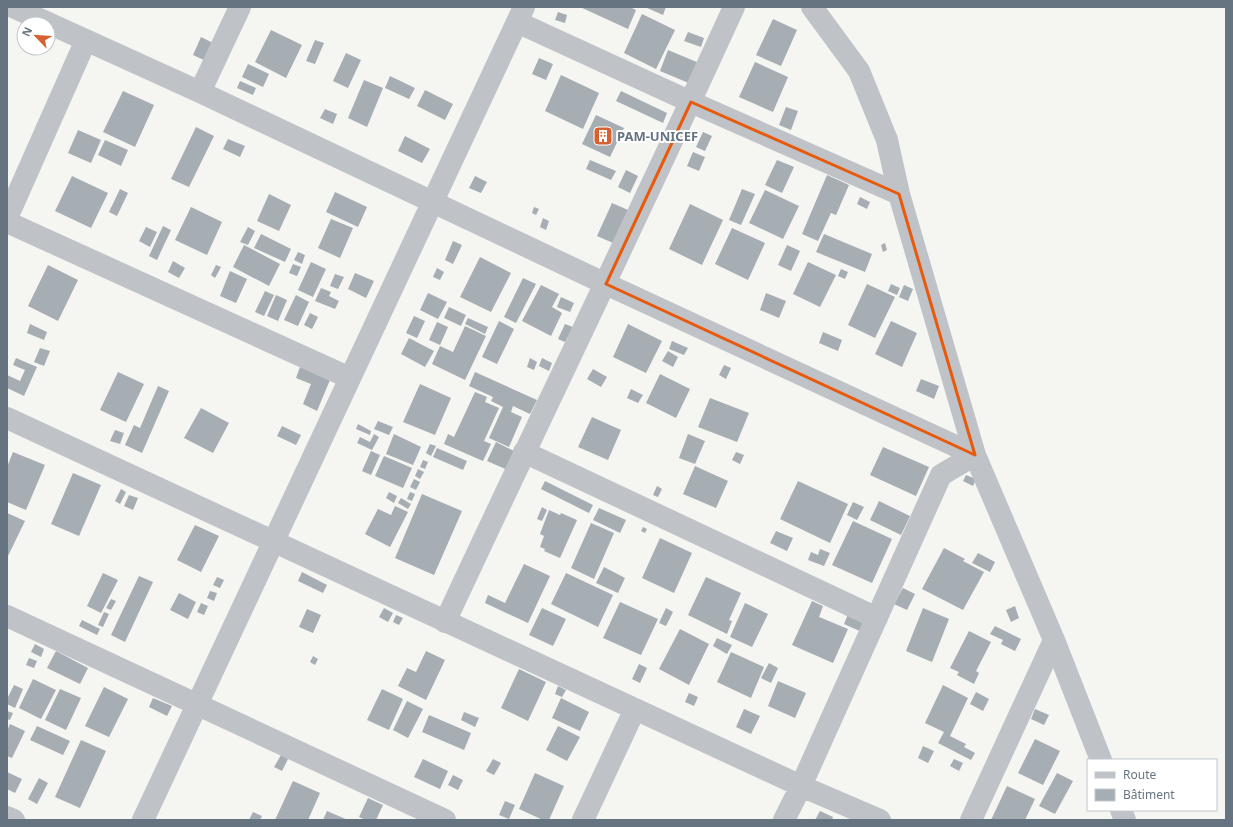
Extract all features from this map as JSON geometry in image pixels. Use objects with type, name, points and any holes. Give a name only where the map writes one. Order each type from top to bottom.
[{"type":"street","points":[[13,7],[200,92],[433,203],[975,455]]},
{"type":"street","points":[[200,92],[240,7]]},
{"type":"street","points":[[445,622],[524,452],[606,284],[734,7]]},
{"type":"street","points":[[812,7],[858,71],[887,140],[899,194],[975,455],[1054,640],[1101,759]]},
{"type":"street","points":[[143,820],[433,203],[520,14],[691,102],[899,194]]},
{"type":"street","points":[[7,218],[86,40]]},
{"type":"street","points":[[7,222],[350,378]]},
{"type":"street","points":[[7,418],[635,710],[801,786],[880,820]]},
{"type":"street","points":[[524,452],[877,618]]},
{"type":"street","points":[[784,820],[801,786],[941,475],[975,455]]},
{"type":"street","points":[[7,616],[445,820]]},
{"type":"street","points":[[972,820],[1054,640]]},
{"type":"street","points":[[583,820],[635,710]]},
{"type":"street","points":[[7,817],[14,820]]},
{"type":"highlighted area","points":[[691,102],[899,194],[975,455],[606,284]]},
{"type":"building","points":[[580,7],[630,7],[636,10],[628,29]]},
{"type":"building","points":[[647,7],[666,7],[663,15]]},
{"type":"building","points":[[558,12],[567,15],[565,23],[555,20]]},
{"type":"building","points":[[642,14],[675,30],[656,69],[624,53]]},
{"type":"building","points":[[773,19],[797,30],[781,66],[756,55]]},
{"type":"building","points":[[271,30],[302,45],[286,78],[255,62]]},
{"type":"building","points":[[688,32],[704,38],[701,47],[684,41]]},
{"type":"building","points":[[201,37],[213,43],[206,61],[193,55]]},
{"type":"building","points":[[315,40],[324,43],[315,64],[306,61]]},
{"type":"building","points":[[668,50],[699,63],[691,84],[660,71]]},
{"type":"building","points":[[346,53],[361,60],[348,88],[333,81]]},
{"type":"building","points":[[539,58],[553,64],[546,80],[532,74]]},
{"type":"building","points":[[755,62],[788,77],[773,112],[739,97]]},
{"type":"building","points":[[248,64],[269,74],[263,87],[242,77]]},
{"type":"building","points":[[561,75],[599,93],[583,129],[545,111]]},
{"type":"building","points":[[390,76],[415,88],[409,99],[385,88]]},
{"type":"building","points":[[364,80],[383,88],[367,127],[348,118]]},
{"type":"building","points":[[240,81],[256,88],[253,95],[237,88]]},
{"type":"building","points":[[425,90],[453,104],[445,120],[417,106]]},
{"type":"building","points":[[123,91],[154,105],[135,147],[103,132]]},
{"type":"building","points":[[621,91],[667,113],[663,123],[616,101]]},
{"type":"building","points":[[786,107],[798,111],[791,130],[779,125]]},
{"type":"building","points":[[325,109],[337,114],[333,124],[320,118]]},
{"type":"building","name":"PAM-UNICEF","points":[[596,115],[624,128],[610,157],[582,144]]},
{"type":"building","points":[[196,127],[214,136],[189,187],[171,179]]},
{"type":"building","points":[[78,130],[101,140],[91,163],[68,153]]},
{"type":"building","points":[[703,132],[712,136],[705,151],[696,147]]},
{"type":"building","points":[[405,136],[430,149],[422,163],[398,151]]},
{"type":"building","points":[[228,139],[245,146],[240,157],[223,149]]},
{"type":"building","points":[[105,140],[128,150],[121,166],[98,155]]},
{"type":"building","points":[[693,152],[705,157],[699,171],[687,166]]},
{"type":"building","points":[[590,160],[616,171],[611,180],[586,169]]},
{"type":"building","points":[[777,160],[794,167],[782,193],[765,185]]},
{"type":"building","points":[[626,170],[638,176],[630,193],[618,187]]},
{"type":"building","points":[[827,175],[849,185],[836,215],[831,213],[818,241],[802,234]]},
{"type":"building","points":[[72,176],[108,193],[91,228],[55,211]]},
{"type":"building","points":[[475,176],[487,182],[481,193],[469,188]]},
{"type":"building","points":[[120,189],[128,193],[117,216],[109,212]]},
{"type":"building","points":[[742,189],[755,194],[741,225],[729,220]]},
{"type":"building","points":[[765,190],[799,206],[783,239],[749,223]]},
{"type":"building","points":[[335,192],[367,207],[358,227],[326,212]]},
{"type":"building","points":[[269,194],[291,205],[279,231],[257,221]]},
{"type":"building","points":[[860,197],[870,202],[867,209],[857,204]]},
{"type":"building","points":[[612,203],[628,210],[613,243],[597,236]]},
{"type":"building","points":[[690,204],[723,220],[702,265],[669,249]]},
{"type":"building","points":[[191,207],[222,222],[207,255],[175,240]]},
{"type":"building","points":[[534,207],[539,209],[536,215],[532,213]]},
{"type":"building","points":[[543,218],[549,221],[546,230],[540,227]]},
{"type":"building","points":[[331,219],[353,228],[340,258],[318,248]]},
{"type":"building","points":[[163,226],[171,230],[157,260],[149,256]]},
{"type":"building","points":[[146,227],[157,232],[150,247],[139,241]]},
{"type":"building","points":[[248,227],[255,231],[248,245],[240,242]]},
{"type":"building","points":[[732,228],[765,243],[748,280],[715,264]]},
{"type":"building","points":[[261,234],[291,249],[285,262],[254,248]]},
{"type":"building","points":[[824,234],[872,254],[865,272],[816,252]]},
{"type":"building","points":[[453,241],[462,245],[453,264],[445,260]]},
{"type":"building","points":[[885,243],[887,250],[883,252],[881,245]]},
{"type":"building","points":[[244,245],[280,264],[269,286],[233,267]]},
{"type":"building","points":[[787,245],[800,251],[791,271],[778,265]]},
{"type":"building","points":[[298,252],[305,255],[302,264],[294,260]]},
{"type":"building","points":[[480,257],[511,273],[491,312],[460,297]]},
{"type":"building","points":[[173,261],[185,268],[179,278],[168,272]]},
{"type":"building","points":[[311,262],[326,269],[313,297],[298,290]]},
{"type":"building","points":[[808,262],[836,275],[820,307],[793,294]]},
{"type":"building","points":[[293,264],[301,267],[297,276],[289,273]]},
{"type":"building","points":[[48,265],[78,280],[58,321],[28,306]]},
{"type":"building","points":[[216,265],[221,267],[215,278],[211,275]]},
{"type":"building","points":[[437,268],[444,272],[440,280],[433,277]]},
{"type":"building","points":[[841,269],[848,272],[845,279],[838,276]]},
{"type":"building","points":[[230,271],[247,279],[236,303],[220,296]]},
{"type":"building","points":[[355,273],[374,281],[366,298],[348,289]]},
{"type":"building","points":[[335,274],[344,277],[338,289],[330,286]]},
{"type":"building","points":[[523,278],[536,284],[516,323],[504,317]]},
{"type":"building","points":[[867,284],[895,297],[875,338],[848,325]]},
{"type":"building","points":[[891,284],[900,288],[897,295],[888,291]]},
{"type":"building","points":[[541,285],[559,294],[552,307],[562,313],[551,336],[522,321]]},
{"type":"building","points":[[904,285],[913,289],[908,301],[899,297]]},
{"type":"building","points":[[321,288],[331,292],[329,296],[339,301],[335,309],[315,301]]},
{"type":"building","points":[[265,291],[274,295],[264,316],[255,312]]},
{"type":"building","points":[[428,293],[447,302],[438,319],[420,310]]},
{"type":"building","points":[[766,293],[786,301],[779,318],[760,310]]},
{"type":"building","points":[[276,295],[287,300],[278,321],[267,316]]},
{"type":"building","points":[[296,295],[309,302],[298,326],[284,320]]},
{"type":"building","points":[[561,297],[574,303],[570,312],[557,307]]},
{"type":"building","points":[[449,307],[466,315],[461,326],[444,318]]},
{"type":"building","points":[[310,313],[318,317],[312,329],[304,325]]},
{"type":"building","points":[[414,316],[425,321],[417,338],[406,333]]},
{"type":"building","points":[[468,318],[488,327],[485,334],[465,324]]},
{"type":"building","points":[[499,321],[514,329],[497,364],[482,357]]},
{"type":"building","points":[[891,321],[917,333],[902,367],[875,354]]},
{"type":"building","points":[[437,322],[448,327],[440,345],[429,340]]},
{"type":"building","points":[[30,324],[47,332],[44,340],[27,333]]},
{"type":"building","points":[[565,324],[573,327],[565,342],[558,339]]},
{"type":"building","points":[[628,324],[662,341],[646,373],[613,357]]},
{"type":"building","points":[[465,326],[486,336],[465,380],[432,364],[440,346],[453,352]]},
{"type":"building","points":[[823,332],[842,340],[838,351],[819,343]]},
{"type":"building","points":[[409,338],[434,351],[425,367],[401,354]]},
{"type":"building","points":[[672,341],[688,348],[684,355],[669,349]]},
{"type":"building","points":[[40,348],[50,351],[44,366],[34,362]]},
{"type":"building","points":[[668,351],[678,357],[673,367],[662,361]]},
{"type":"building","points":[[16,358],[37,367],[24,396],[7,388],[7,375],[20,381],[25,370],[13,365]]},
{"type":"building","points":[[530,358],[537,362],[534,370],[527,367]]},
{"type":"building","points":[[542,358],[552,363],[549,371],[539,366]]},
{"type":"building","points":[[724,365],[731,368],[726,379],[719,375]]},
{"type":"building","points":[[300,367],[330,380],[317,411],[303,404],[311,384],[296,378]]},
{"type":"building","points":[[593,369],[607,377],[601,387],[587,379]]},
{"type":"building","points":[[118,372],[144,384],[126,422],[100,410]]},
{"type":"building","points":[[475,372],[537,400],[530,414],[513,406],[511,412],[522,417],[509,447],[489,438],[503,407],[491,401],[493,397],[469,386]]},
{"type":"building","points":[[660,374],[690,389],[676,418],[646,403]]},
{"type":"building","points":[[921,379],[939,386],[934,399],[916,391]]},
{"type":"building","points":[[420,384],[451,398],[435,435],[403,422]]},
{"type":"building","points":[[158,386],[169,391],[142,453],[125,445],[134,425],[140,428]]},
{"type":"building","points":[[631,389],[643,395],[638,403],[627,398]]},
{"type":"building","points":[[475,392],[487,397],[485,402],[499,408],[484,441],[491,444],[483,461],[444,444],[448,434],[454,437]]},
{"type":"building","points":[[710,398],[749,413],[737,442],[698,427]]},
{"type":"building","points":[[201,408],[229,423],[213,453],[184,438]]},
{"type":"building","points":[[592,417],[621,430],[608,460],[578,447]]},
{"type":"building","points":[[378,421],[393,427],[389,435],[374,429]]},
{"type":"building","points":[[358,424],[371,431],[370,435],[356,429]]},
{"type":"building","points":[[282,426],[301,435],[296,445],[277,436]]},
{"type":"building","points":[[115,430],[124,433],[120,444],[110,441]]},
{"type":"building","points":[[374,434],[379,437],[372,450],[357,443],[360,437],[370,442]]},
{"type":"building","points":[[394,434],[421,447],[413,465],[386,454]]},
{"type":"building","points":[[688,434],[705,441],[695,464],[679,458]]},
{"type":"building","points":[[496,442],[518,453],[510,471],[487,461]]},
{"type":"building","points":[[430,444],[436,446],[431,456],[426,453]]},
{"type":"building","points":[[883,447],[929,467],[916,496],[870,475]]},
{"type":"building","points":[[437,448],[467,461],[463,470],[433,457]]},
{"type":"building","points":[[371,451],[380,455],[371,475],[362,471]]},
{"type":"building","points":[[13,452],[45,465],[26,510],[7,502],[7,467]]},
{"type":"building","points":[[736,452],[744,455],[740,464],[732,460]]},
{"type":"building","points":[[384,456],[412,468],[403,488],[375,476]]},
{"type":"building","points":[[423,460],[428,462],[425,469],[420,467]]},
{"type":"building","points":[[695,466],[728,481],[716,508],[683,494]]},
{"type":"building","points":[[418,469],[424,472],[420,479],[415,476]]},
{"type":"building","points":[[73,473],[101,485],[79,536],[51,524]]},
{"type":"building","points":[[966,475],[976,479],[973,486],[963,481]]},
{"type":"building","points":[[414,479],[420,482],[416,490],[410,487]]},
{"type":"building","points":[[545,481],[593,505],[589,513],[541,489]]},
{"type":"building","points":[[798,481],[848,504],[830,543],[780,519]]},
{"type":"building","points":[[657,486],[662,489],[658,497],[653,495]]},
{"type":"building","points":[[121,489],[126,492],[120,504],[115,501]]},
{"type":"building","points":[[389,492],[397,496],[394,503],[386,498]]},
{"type":"building","points":[[410,492],[415,494],[412,501],[407,499]]},
{"type":"building","points":[[422,494],[462,511],[434,575],[395,558]]},
{"type":"building","points":[[129,495],[138,498],[133,510],[124,506]]},
{"type":"building","points":[[401,498],[411,504],[408,509],[398,503]]},
{"type":"building","points":[[879,501],[910,516],[901,535],[870,520]]},
{"type":"building","points":[[853,502],[864,507],[857,520],[847,515]]},
{"type":"building","points":[[395,506],[408,512],[390,547],[365,534],[378,509],[391,515]]},
{"type":"building","points":[[542,507],[547,510],[542,521],[537,519]]},
{"type":"building","points":[[599,508],[626,520],[620,533],[593,520]]},
{"type":"building","points":[[549,510],[560,515],[561,513],[577,520],[560,558],[544,551],[545,549],[540,547],[544,536],[540,534]]},
{"type":"building","points":[[7,513],[25,521],[7,558]]},
{"type":"building","points":[[853,521],[892,539],[872,583],[832,565]]},
{"type":"building","points":[[591,523],[614,533],[594,579],[571,568]]},
{"type":"building","points":[[195,525],[219,536],[201,572],[177,560]]},
{"type":"building","points":[[643,527],[647,529],[645,533],[641,531]]},
{"type":"building","points":[[776,531],[793,538],[787,551],[770,543]]},
{"type":"building","points":[[660,538],[692,553],[674,593],[642,578]]},
{"type":"building","points":[[944,548],[965,559],[963,561],[984,572],[963,610],[922,589]]},
{"type":"building","points":[[820,549],[830,553],[824,566],[808,560],[811,552],[818,555]]},
{"type":"building","points":[[978,553],[995,562],[990,572],[972,563]]},
{"type":"building","points":[[524,564],[550,576],[528,623],[485,603],[488,595],[505,603]]},
{"type":"building","points":[[604,567],[625,578],[618,593],[596,583]]},
{"type":"building","points":[[302,572],[327,585],[323,593],[298,581]]},
{"type":"building","points":[[103,573],[118,580],[101,613],[87,606]]},
{"type":"building","points":[[566,573],[613,595],[598,627],[551,604]]},
{"type":"building","points":[[139,576],[153,582],[125,642],[111,635]]},
{"type":"building","points":[[217,577],[224,580],[220,588],[213,585]]},
{"type":"building","points":[[706,577],[741,593],[729,620],[732,621],[727,634],[688,615]]},
{"type":"building","points":[[903,588],[915,594],[907,610],[894,604]]},
{"type":"building","points":[[210,591],[217,593],[214,601],[207,598]]},
{"type":"building","points":[[179,593],[196,602],[188,619],[170,610]]},
{"type":"building","points":[[111,599],[116,601],[111,610],[106,608]]},
{"type":"building","points":[[812,601],[823,606],[819,617],[848,629],[833,663],[792,645]]},
{"type":"building","points":[[620,602],[658,619],[641,655],[603,638]]},
{"type":"building","points":[[201,603],[208,606],[204,615],[197,612]]},
{"type":"building","points":[[745,603],[768,614],[752,647],[730,637]]},
{"type":"building","points":[[1015,606],[1019,618],[1011,622],[1006,610]]},
{"type":"building","points":[[384,608],[393,613],[388,622],[379,617]]},
{"type":"building","points":[[542,608],[566,619],[553,646],[529,635]]},
{"type":"building","points":[[666,608],[673,612],[666,626],[659,623]]},
{"type":"building","points":[[923,608],[949,619],[932,662],[906,651]]},
{"type":"building","points":[[307,609],[321,615],[313,633],[299,627]]},
{"type":"building","points":[[104,612],[109,614],[103,627],[98,625]]},
{"type":"building","points":[[848,614],[867,622],[862,632],[844,624]]},
{"type":"building","points":[[396,615],[403,618],[399,625],[393,622]]},
{"type":"building","points":[[82,620],[100,629],[97,635],[79,626]]},
{"type":"building","points":[[995,626],[1021,639],[1015,651],[1001,644],[1003,640],[990,634]]},
{"type":"building","points":[[680,629],[709,644],[689,685],[659,669]]},
{"type":"building","points":[[969,631],[991,642],[976,671],[979,673],[974,684],[957,675],[959,672],[950,668]]},
{"type":"building","points":[[717,638],[732,645],[727,654],[713,646]]},
{"type":"building","points":[[35,644],[44,649],[41,657],[31,652]]},
{"type":"building","points":[[56,651],[88,668],[80,684],[47,668]]},
{"type":"building","points":[[426,651],[445,660],[426,700],[398,686],[407,668],[416,672]]},
{"type":"building","points":[[731,652],[764,667],[751,698],[717,682]]},
{"type":"building","points":[[313,656],[318,659],[315,665],[310,662]]},
{"type":"building","points":[[29,658],[37,661],[34,668],[26,665]]},
{"type":"building","points":[[769,663],[778,668],[771,683],[761,678]]},
{"type":"building","points":[[639,664],[647,668],[640,683],[632,679]]},
{"type":"building","points":[[519,669],[546,682],[528,721],[501,708]]},
{"type":"building","points":[[33,679],[56,690],[41,719],[19,708]]},
{"type":"building","points":[[778,681],[806,693],[795,718],[768,706]]},
{"type":"building","points":[[14,685],[23,689],[15,708],[7,704],[7,699]]},
{"type":"building","points":[[943,685],[968,698],[950,736],[966,744],[964,747],[975,753],[971,760],[938,743],[944,732],[925,723]]},
{"type":"building","points":[[558,686],[566,690],[562,697],[555,694]]},
{"type":"building","points":[[104,687],[128,699],[109,737],[85,726]]},
{"type":"building","points":[[60,689],[81,698],[66,730],[45,720]]},
{"type":"building","points":[[382,689],[403,699],[389,730],[367,720]]},
{"type":"building","points":[[976,692],[989,699],[983,711],[970,704]]},
{"type":"building","points":[[689,693],[698,697],[694,706],[685,702]]},
{"type":"building","points":[[153,698],[172,706],[167,716],[149,707]]},
{"type":"building","points":[[561,698],[589,712],[580,731],[552,718]]},
{"type":"building","points":[[407,701],[423,709],[408,738],[393,730]]},
{"type":"building","points":[[744,709],[760,716],[751,734],[736,727]]},
{"type":"building","points":[[1035,709],[1049,715],[1044,725],[1031,719]]},
{"type":"building","points":[[7,711],[13,713],[10,720],[7,719]]},
{"type":"building","points":[[464,712],[479,718],[475,727],[461,720]]},
{"type":"building","points":[[429,715],[471,733],[464,750],[422,732]]},
{"type":"building","points":[[10,724],[25,731],[12,758],[7,756],[7,731]]},
{"type":"building","points":[[37,726],[70,741],[63,755],[30,740]]},
{"type":"building","points":[[558,726],[580,737],[567,761],[546,750]]},
{"type":"building","points":[[1035,739],[1060,751],[1043,785],[1018,773]]},
{"type":"building","points":[[81,740],[106,751],[80,808],[55,797]]},
{"type":"building","points":[[923,746],[934,751],[928,763],[918,758]]},
{"type":"building","points":[[281,755],[288,759],[282,771],[274,767]]},
{"type":"building","points":[[423,759],[448,771],[440,789],[414,777]]},
{"type":"building","points":[[493,759],[501,763],[494,775],[486,771]]},
{"type":"building","points":[[954,759],[963,763],[959,771],[950,766]]},
{"type":"building","points":[[7,772],[22,779],[15,793],[7,789]]},
{"type":"building","points":[[535,773],[564,786],[549,820],[543,820],[519,809]]},
{"type":"building","points":[[1057,773],[1073,781],[1055,814],[1039,806]]},
{"type":"building","points":[[453,775],[463,780],[458,790],[448,785]]},
{"type":"building","points":[[39,778],[48,783],[37,804],[28,799]]},
{"type":"building","points":[[293,781],[320,793],[308,820],[275,820]]},
{"type":"building","points":[[1007,786],[1035,799],[1025,820],[991,820]]},
{"type":"building","points":[[368,798],[383,805],[376,820],[366,820],[359,817]]},
{"type":"building","points":[[505,801],[515,805],[509,819],[499,815]]},
{"type":"building","points":[[327,811],[348,820],[323,820]]},
{"type":"building","points":[[820,811],[833,817],[832,820],[815,820]]},
{"type":"building","points":[[253,812],[262,816],[260,820],[249,820]]},
{"type":"place","name":"PAM-UNICEF","points":[[603,136]]}]
